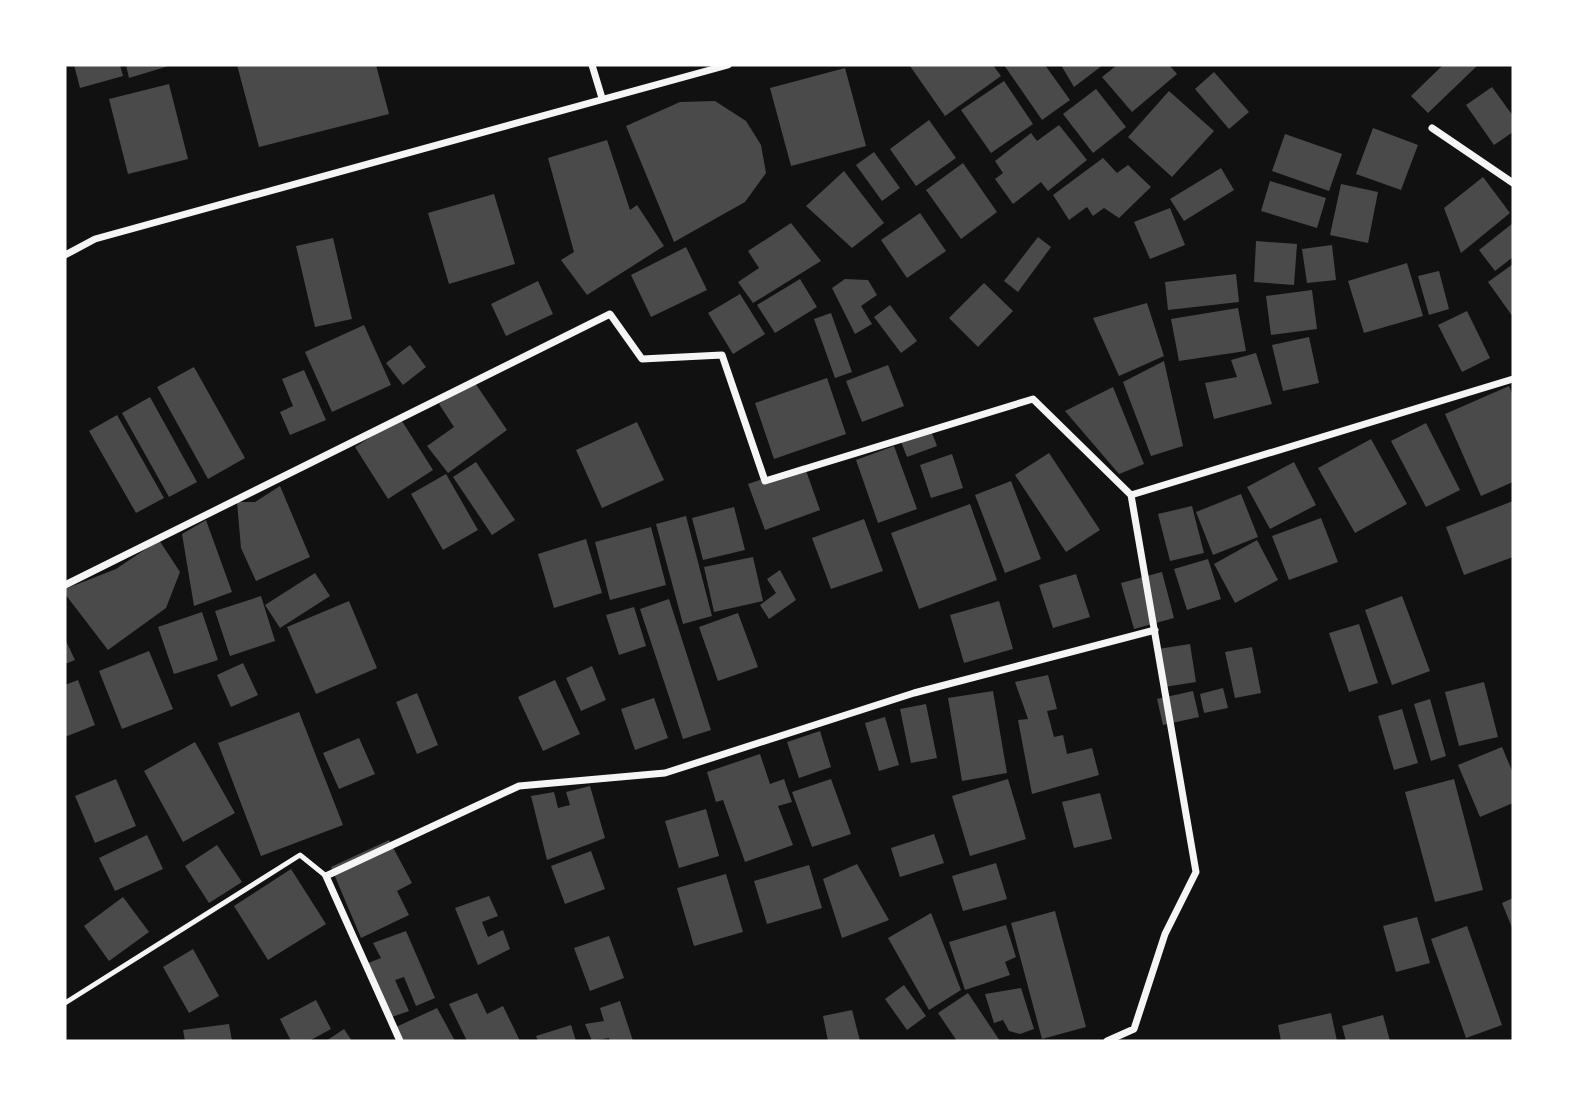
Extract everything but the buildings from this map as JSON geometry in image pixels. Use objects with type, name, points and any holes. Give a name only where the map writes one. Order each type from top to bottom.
[{"type":"street","points":[[592,65],[602,98]]},
{"type":"street","points":[[65,255],[95,239],[728,65]]},
{"type":"street","points":[[1432,128],[1513,183]]},
{"type":"street","points":[[65,585],[610,314],[642,359],[722,355],[765,481],[1032,399],[1131,495],[1196,872],[1165,934],[1134,1029],[1107,1041]]},
{"type":"street","points":[[1131,495],[1513,379]]},
{"type":"street","points":[[400,1041],[326,876],[519,786],[665,773],[914,693],[1154,630]]},
{"type":"lane","points":[[65,1003],[300,855],[326,876]]}]
